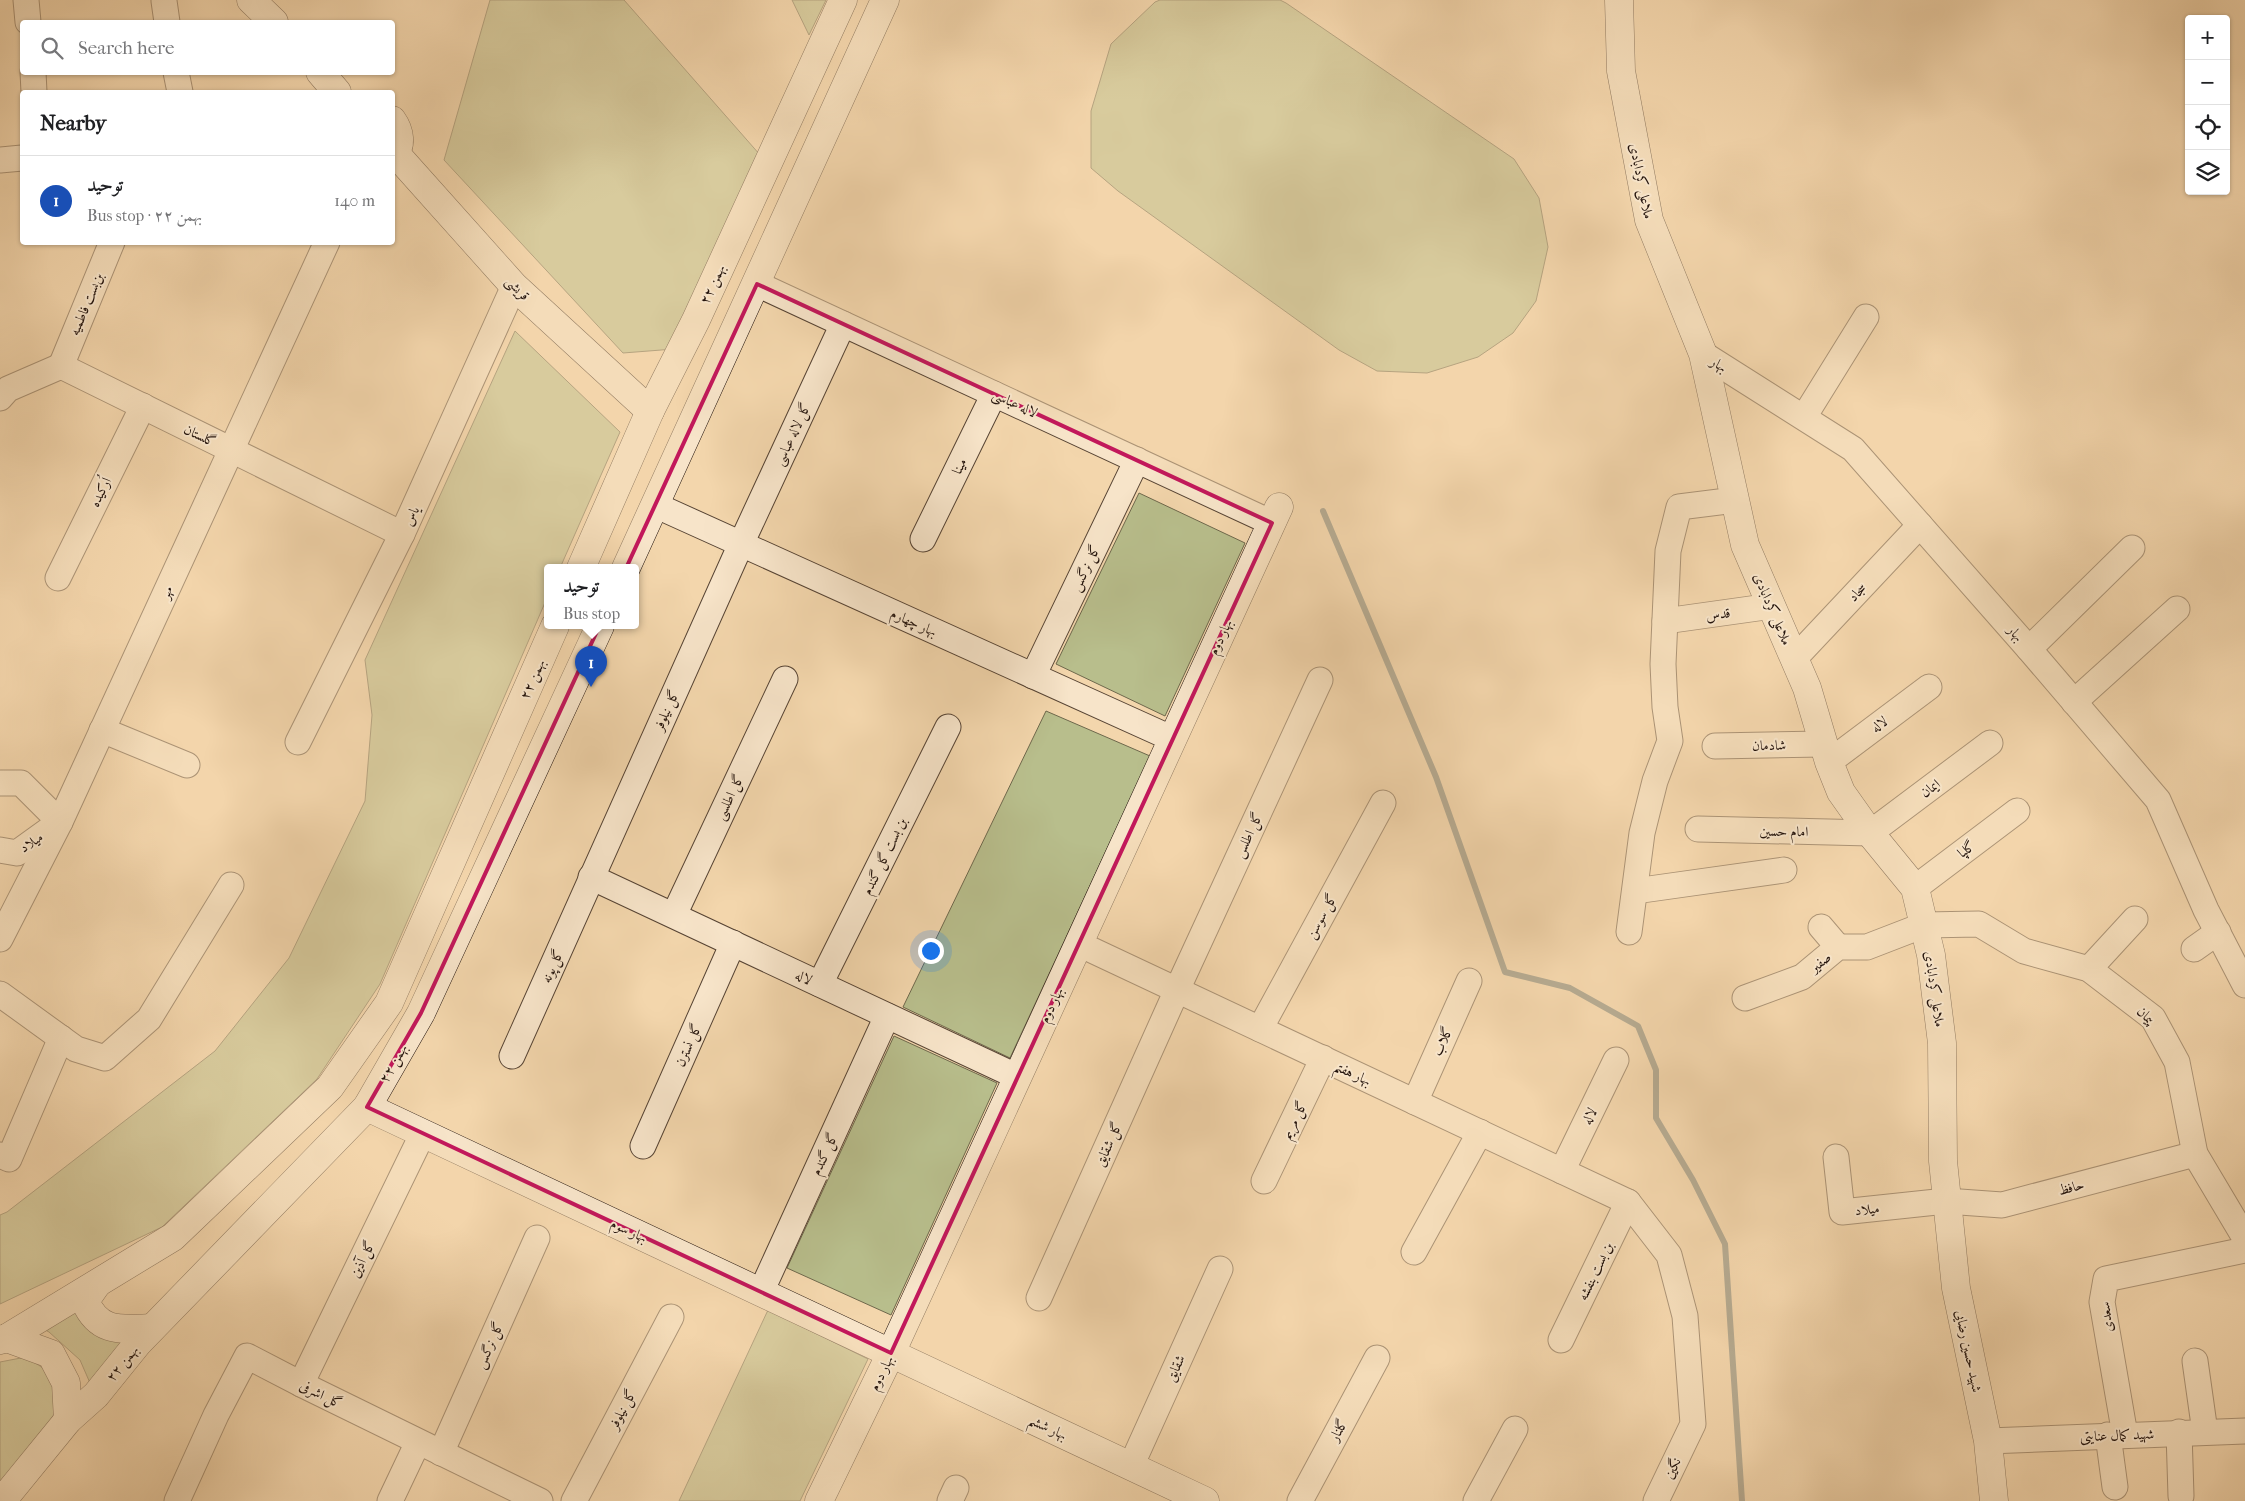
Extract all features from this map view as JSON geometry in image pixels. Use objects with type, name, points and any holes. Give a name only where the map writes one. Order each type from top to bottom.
[{"type":"main road","points":[[251,0],[272,20]]},
{"type":"main road","name":"۲۲ بهمن","points":[[583,564],[650,411],[696,320],[843,0]]},
{"type":"main road","points":[[628,564],[885,0]]},
{"type":"main road","name":"ملاعلی کردابادی","points":[[1619,0],[1621,71],[1649,220],[1703,354],[1745,545],[1807,688],[1826,753],[1841,792],[1870,833],[1916,888],[1931,955],[1942,1043],[1943,1161],[1946,1201]]},
{"type":"main road","points":[[323,75],[335,90]]},
{"type":"main road","points":[[395,124],[398,128],[400,141],[395,153]]},
{"type":"main road","name":"قریشی","points":[[395,156],[514,286],[650,411]]},
{"type":"main road","name":"بهار دوم","points":[[819,1501],[891,1353],[1276,515]]},
{"type":"main road","name":"۲۲ بهمن","points":[[4,1339],[173,1237],[330,1087],[389,1003],[554,629]]},
{"type":"main road","name":"۲۲ بهمن","points":[[2,1501],[68,1420],[96,1395],[152,1328],[367,1107],[422,1013],[599,629]]},
{"type":"main road","name":"بهار سوم","points":[[367,1107],[891,1353]]},
{"type":"main road","name":"شهید حسین رضایی","points":[[1946,1201],[1956,1288],[1988,1441],[1994,1501]]},
{"type":"main road","points":[[97,1284],[85,1301],[90,1312],[102,1324],[119,1330],[152,1328]]},
{"type":"main road","points":[[4,1339],[51,1354],[66,1384],[68,1420]]},
{"type":"main road","name":"بهار ششم","points":[[891,1353],[1205,1501]]},
{"type":"street","points":[[26,0],[28,20]]},
{"type":"street","points":[[33,75],[34,90]]},
{"type":"street","points":[[177,75],[180,90]]},
{"type":"street","points":[[0,160],[20,158]]},
{"type":"street","name":"بن‌بست فاطمیه","points":[[61,366],[111,245]]},
{"type":"street","name":"مهر","points":[[0,939],[60,822],[326,245]]},
{"type":"street","name":"لاله عباسی","points":[[757,284],[1137,460],[1276,515]]},
{"type":"street","name":"یاس","points":[[298,742],[402,534],[514,286]]},
{"type":"street","points":[[1804,417],[1866,317]]},
{"type":"street","name":"گل لاله عباسی","points":[[741,544],[843,324]]},
{"type":"street","name":"بهار","points":[[1703,354],[1853,449],[2029,649],[2158,800],[2218,932],[2245,985]]},
{"type":"street","points":[[0,398],[8,389],[61,366]]},
{"type":"street","name":"گلستان","points":[[61,366],[402,534]]},
{"type":"street","name":"مینا","points":[[923,539],[994,394]]},
{"type":"street","name":"اُرکیده","points":[[58,578],[143,406]]},
{"type":"street","name":"گل نرگس","points":[[1033,676],[1137,460]]},
{"type":"street","points":[[1629,932],[1642,832],[1655,781],[1670,741],[1665,707],[1663,664],[1668,550],[1679,507],[1735,500]]},
{"type":"street","name":"بهار چهارم","points":[[655,504],[1173,739]]},
{"type":"street","name":"سجاد","points":[[1794,659],[1920,525]]},
{"type":"street","name":"گل نیلوفر","points":[[591,877],[741,544]]},
{"type":"street","points":[[2029,649],[2132,548]]},
{"type":"street","name":"قدس","points":[[1665,621],[1772,606]]},
{"type":"street","points":[[2074,702],[2177,608]]},
{"type":"street","name":"گل اطلسی","points":[[674,915],[785,679]]},
{"type":"street","name":"گل اطلس","points":[[1177,990],[1320,680]]},
{"type":"street","name":"لاله","points":[[1826,753],[1929,686]]},
{"type":"street","name":"بن بست گل گندم","points":[[820,984],[948,727]]},
{"type":"street","points":[[102,730],[187,764]]},
{"type":"street","name":"ایمان","points":[[1870,833],[1990,743]]},
{"type":"street","name":"شادمان","points":[[1714,746],[1826,753]]},
{"type":"street","points":[[0,783],[21,783],[60,822]]},
{"type":"street","name":"گل سوسن","points":[[1260,1029],[1383,803]]},
{"type":"street","name":"گلپا","points":[[1916,888],[2017,811]]},
{"type":"street","name":"میلاد","points":[[0,850],[17,853],[60,822]]},
{"type":"street","name":"امام حسین","points":[[1698,829],[1870,833]]},
{"type":"street","points":[[1635,891],[1784,870]]},
{"type":"street","name":"لاله","points":[[591,877],[1018,1077]]},
{"type":"street","name":"گل پونه","points":[[512,1056],[591,877]]},
{"type":"street","points":[[0,994],[76,1049],[105,1058],[149,1019],[231,884]]},
{"type":"street","points":[[2089,969],[2135,919]]},
{"type":"street","name":"پیمان","points":[[1924,925],[1979,924],[2024,951],[2089,969],[2153,1018],[2177,1062],[2195,1154],[2245,1238]]},
{"type":"street","name":"صفیر","points":[[1745,998],[1802,977],[1838,947],[1867,947],[1924,925]]},
{"type":"street","points":[[1821,927],[1838,947]]},
{"type":"street","points":[[2194,949],[2218,932]]},
{"type":"street","name":"گل نسترن","points":[[642,1146],[733,943]]},
{"type":"street","name":"بهار هفتم","points":[[1079,944],[1628,1202]]},
{"type":"street","name":"گلاب","points":[[1415,1102],[1469,981]]},
{"type":"street","name":"گل شقایق","points":[[1039,1298],[1177,990]]},
{"type":"street","name":"گل گندم","points":[[762,1292],[888,1016]]},
{"type":"street","points":[[0,1155],[9,1159],[61,1038]]},
{"type":"street","name":"گل مریم","points":[[1264,1181],[1323,1058]]},
{"type":"street","name":"لاله","points":[[1562,1171],[1616,1060]]},
{"type":"street","points":[[1414,1252],[1480,1132]]},
{"type":"street","name":"گل آذین","points":[[300,1384],[423,1133]]},
{"type":"street","name":"حافظ","points":[[1946,1201],[2002,1205],[2195,1154]]},
{"type":"street","name":"میلاد","points":[[1836,1157],[1842,1212],[1946,1201]]},
{"type":"street","name":"بن بست بنفشه","points":[[1561,1340],[1628,1202]]},
{"type":"street","name":"نگین","points":[[1628,1202],[1668,1255],[1685,1316],[1693,1424],[1656,1501]]},
{"type":"street","name":"گل نرگس","points":[[441,1453],[537,1238]]},
{"type":"street","name":"سعدی","points":[[2116,1435],[2102,1302],[2106,1279],[2245,1250]]},
{"type":"street","name":"شقایق","points":[[1131,1466],[1220,1269]]},
{"type":"street","name":"گل نیلوفر","points":[[574,1501],[671,1318]]},
{"type":"street","name":"گل اشرفی","points":[[177,1501],[216,1415],[247,1356],[300,1384],[540,1501]]},
{"type":"street","name":"گلنار","points":[[1300,1501],[1377,1358]]},
{"type":"street","points":[[2195,1362],[2205,1432]]},
{"type":"street","points":[[1476,1501],[1514,1429]]},
{"type":"street","name":"شهید کمال عنایتی","points":[[1988,1441],[2179,1432],[2245,1431]]},
{"type":"street","points":[[2179,1432],[2181,1496]]},
{"type":"street","points":[[2115,1487],[2116,1435]]},
{"type":"street","points":[[390,1501],[418,1442]]},
{"type":"highlighted area","points":[[757,284],[1272,523],[891,1353],[367,1107],[421,1013]]},
{"type":"green space","points":[[490,0],[624,0],[761,156],[674,349],[623,353],[444,160]]},
{"type":"green space","points":[[792,0],[826,0],[809,35]]},
{"type":"green space","points":[[1160,0],[1280,0],[1514,159],[1539,198],[1548,247],[1536,301],[1513,333],[1478,357],[1427,373],[1377,371],[1339,350],[1118,191],[1091,168],[1091,111],[1111,44],[1155,2]]},
{"type":"green space","points":[[515,331],[620,432],[562,564],[544,564],[544,605],[380,984],[317,1079],[162,1227],[0,1304],[0,1215],[7,1212],[215,1051],[289,958],[365,801],[372,715],[365,660]]},
{"type":"green space","points":[[1139,493],[1245,543],[1165,716],[1056,664]]},
{"type":"green space","points":[[1046,711],[1150,756],[1010,1058],[903,1007]]},
{"type":"green space","points":[[894,1036],[997,1083],[891,1315],[787,1268]]},
{"type":"green space","points":[[79,1302],[99,1330],[112,1339],[130,1345],[90,1383],[80,1360],[49,1332],[36,1325]]},
{"type":"green space","points":[[768,1310],[868,1359],[800,1501],[679,1501]]},
{"type":"green space","points":[[26,1357],[43,1368],[56,1389],[56,1410],[44,1435],[0,1481],[0,1362]]},
{"type":"waterway","points":[[1323,511],[1436,777],[1505,972],[1570,988],[1638,1026],[1656,1070],[1656,1118],[1693,1180],[1725,1244],[1742,1501]]},
{"type":"place","name":"توحید","points":[[591,687]]}]
